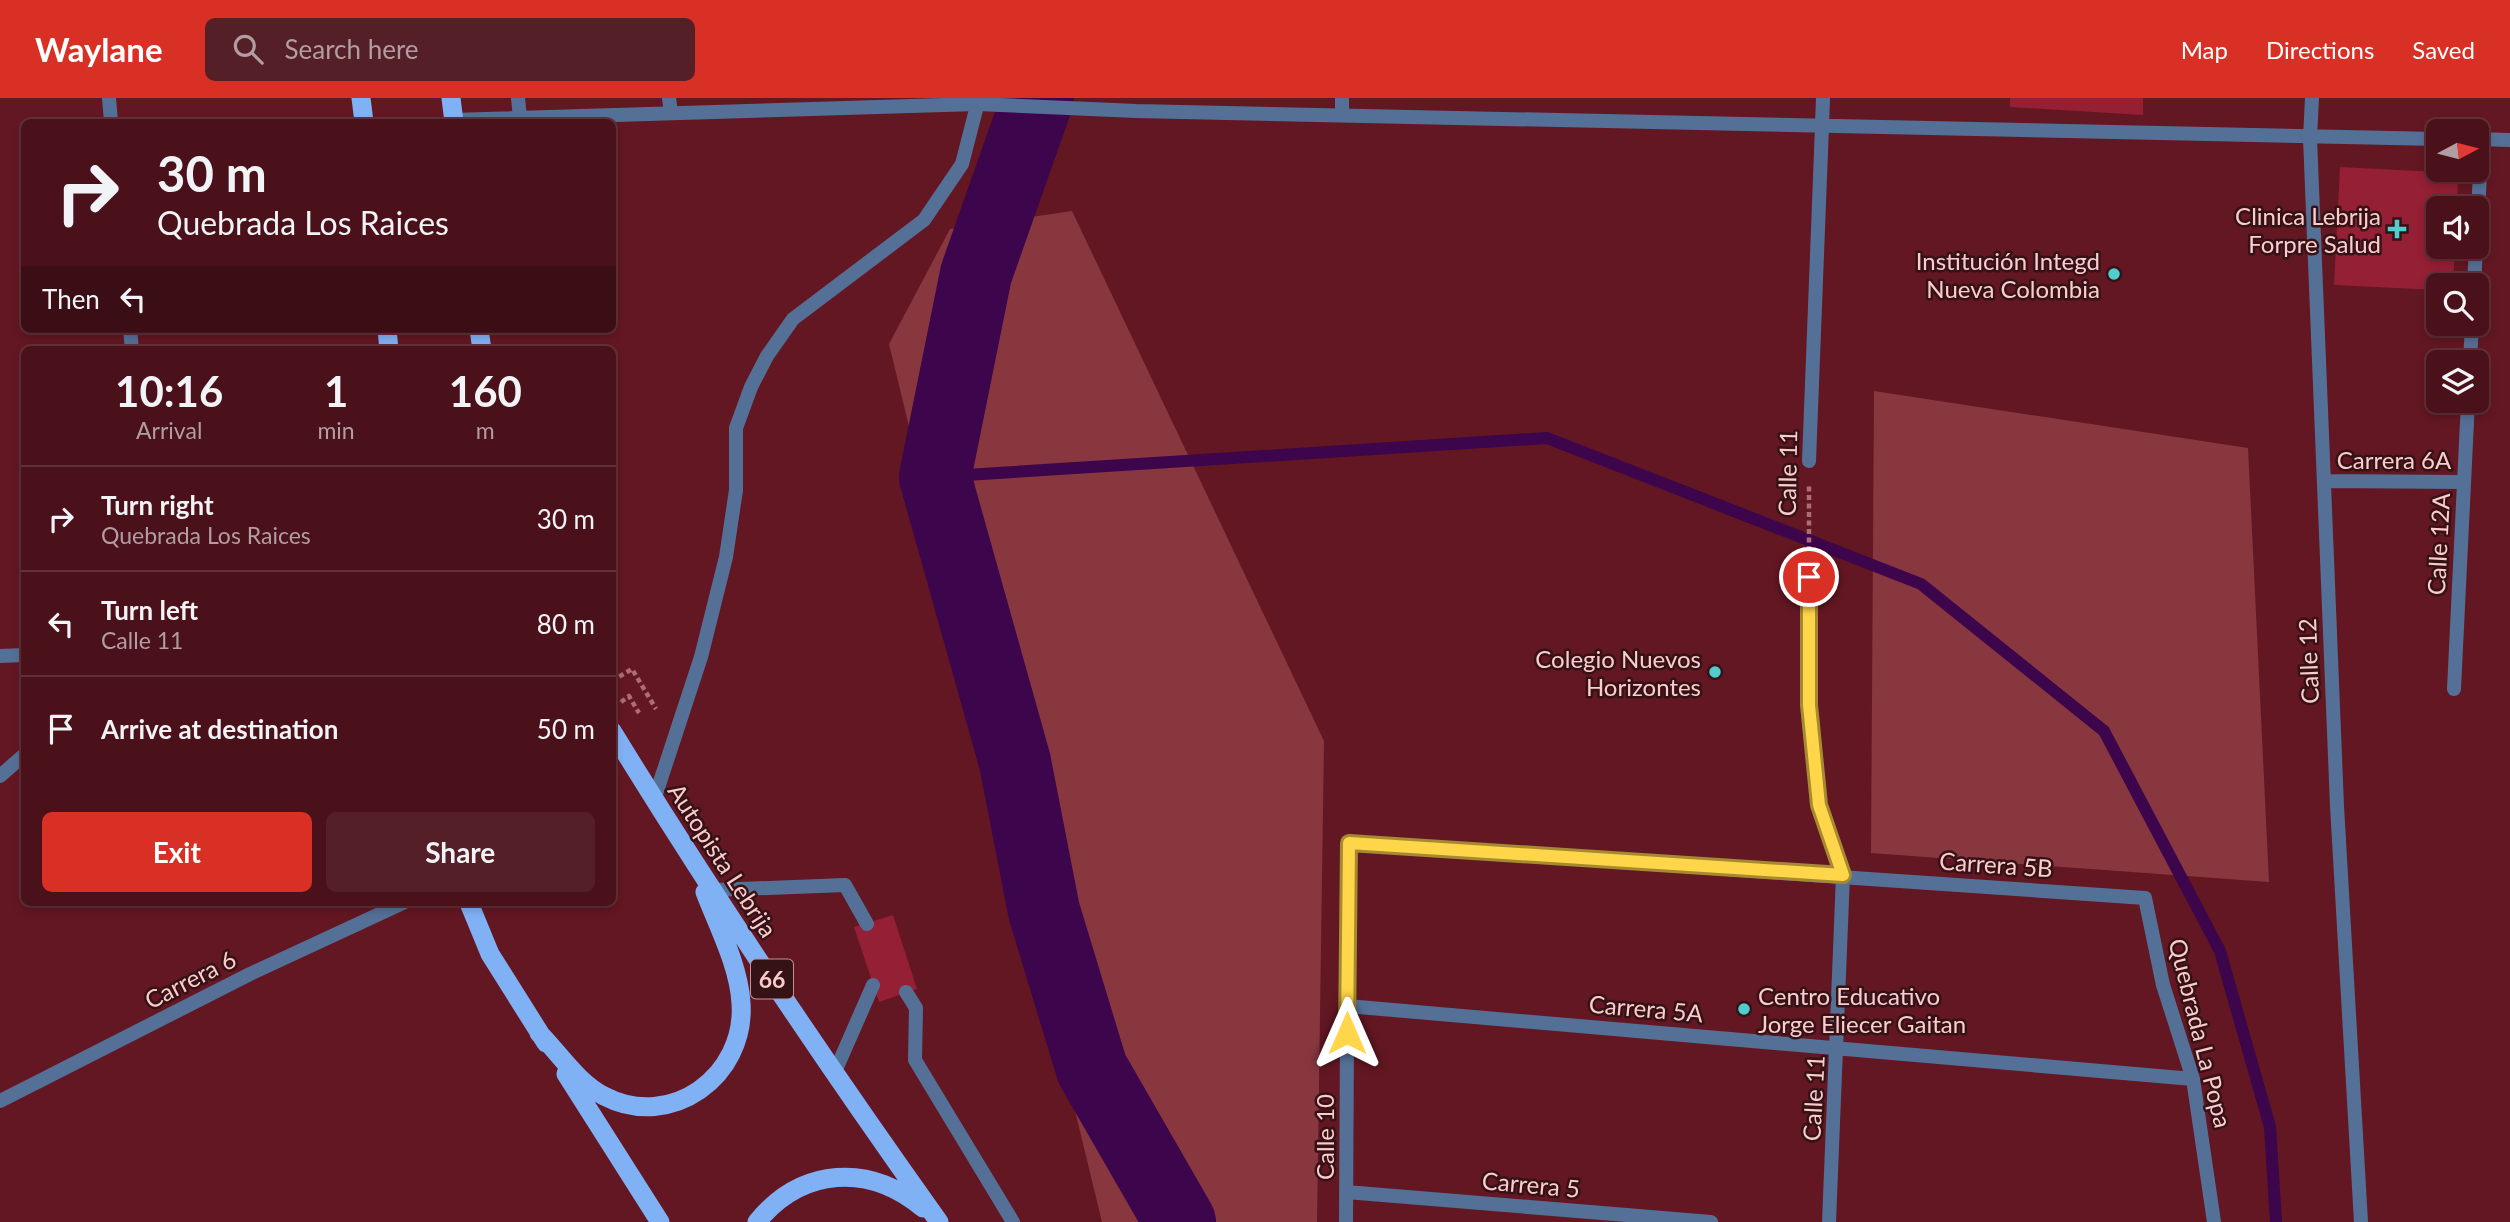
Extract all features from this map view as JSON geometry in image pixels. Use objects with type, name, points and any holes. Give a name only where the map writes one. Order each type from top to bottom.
[{"type":"highway","points":[[361,98],[364,119]]},
{"type":"highway","points":[[451,98],[454,119]]},
{"type":"highway","name":"Autopista Lebrija","points":[[616,738],[693,862],[834,1074],[937,1222]]},
{"type":"highway","points":[[539,1033],[581,1080],[603,1096],[626,1105],[652,1108],[677,1102],[701,1091],[720,1074],[734,1052],[741,1027],[741,1001],[721,933],[693,862]]},
{"type":"highway","points":[[470,906],[491,954],[660,1222]]},
{"type":"highway","points":[[757,1222],[773,1203],[807,1182],[848,1175],[887,1184],[922,1206],[937,1222]]},
{"type":"street","points":[[109,98],[111,119]]},
{"type":"street","points":[[518,98],[520,118]]},
{"type":"street","points":[[669,98],[671,113]]},
{"type":"street","points":[[1342,98],[1342,115]]},
{"type":"street","name":"Calle 11","points":[[1809,461],[1823,98]]},
{"type":"street","name":"Calle 12","points":[[2312,98],[2310,138],[2337,806],[2361,1222]]},
{"type":"street","points":[[498,119],[671,113],[771,104],[978,101],[1005,105],[1136,111],[2426,139]]},
{"type":"street","points":[[654,800],[701,657],[726,557],[736,490],[736,428],[751,387],[767,356],[793,319],[924,220],[962,164],[978,101]]},
{"type":"street","points":[[2489,139],[2510,140]]},
{"type":"street","name":"Calle 12A","points":[[2454,689],[2467,413]]},
{"type":"street","name":"Carrera 6A","points":[[2324,481],[2463,482]]},
{"type":"street","name":"Calle 11","points":[[1809,577],[1809,705],[1819,805],[1843,875],[1829,1222]]},
{"type":"street","points":[[0,656],[21,655]]},
{"type":"street","points":[[0,776],[21,758]]},
{"type":"street","name":"Carrera 5B","points":[[1349,843],[1843,875],[2145,898]]},
{"type":"street","name":"Calle 10","points":[[1346,1222],[1349,843]]},
{"type":"street","points":[[714,890],[845,885],[867,924]]},
{"type":"street","name":"Quebrada La Popa","points":[[2145,898],[2163,985],[2193,1079],[2214,1222]]},
{"type":"street","name":"Carrera 6","points":[[0,1101],[250,974],[397,906]]},
{"type":"street","points":[[834,1074],[873,985]]},
{"type":"street","points":[[906,992],[916,1008],[915,1060],[1013,1222]]},
{"type":"street","name":"Carrera 5A","points":[[1347,1006],[1838,1046],[2193,1079]]},
{"type":"street","name":"Carrera 5","points":[[1346,1192],[1712,1222]]},
{"type":"path","name":"Calle 11","points":[[1809,461],[1809,577]]},
{"type":"path","points":[[616,679],[632,669],[657,711]]},
{"type":"path","points":[[629,696],[644,722]]},
{"type":"shaded area","points":[[1072,211],[1324,741],[1317,1222],[1102,1222],[889,344],[950,229]]},
{"type":"shaded area","points":[[1874,391],[2248,448],[2269,882],[1871,853]]},
{"type":"building","points":[[2010,98],[2143,98],[2143,115],[2010,107]]},
{"type":"building","points":[[2340,167],[2426,171],[2426,182],[2458,182],[2457,196],[2426,196],[2426,259],[2454,259],[2454,273],[2426,273],[2426,289],[2334,285]]},
{"type":"building","points":[[893,915],[917,989],[879,1002],[854,927]]},
{"type":"waterway","points":[[1038,98],[976,274],[935,477],[1015,762],[1044,911],[1092,1069],[1180,1222]]},
{"type":"waterway","points":[[935,477],[1547,438],[1921,584],[2104,731],[2220,951],[2270,1127],[2276,1222]]},
{"type":"place","name":"Clinica Lebrija Forpre Salud","points":[[2397,229]]},
{"type":"place","name":"Institución Integd Nueva Colombia","points":[[2114,274]]},
{"type":"place","name":"Colegio Nuevos Horizontes","points":[[1715,672]]},
{"type":"place","name":"Centro Educativo Jorge Eliecer Gaitan","points":[[1744,1009]]},
{"type":"route","points":[[1347,1033],[1349,843],[1843,875],[1819,805],[1809,705],[1809,577]]}]
